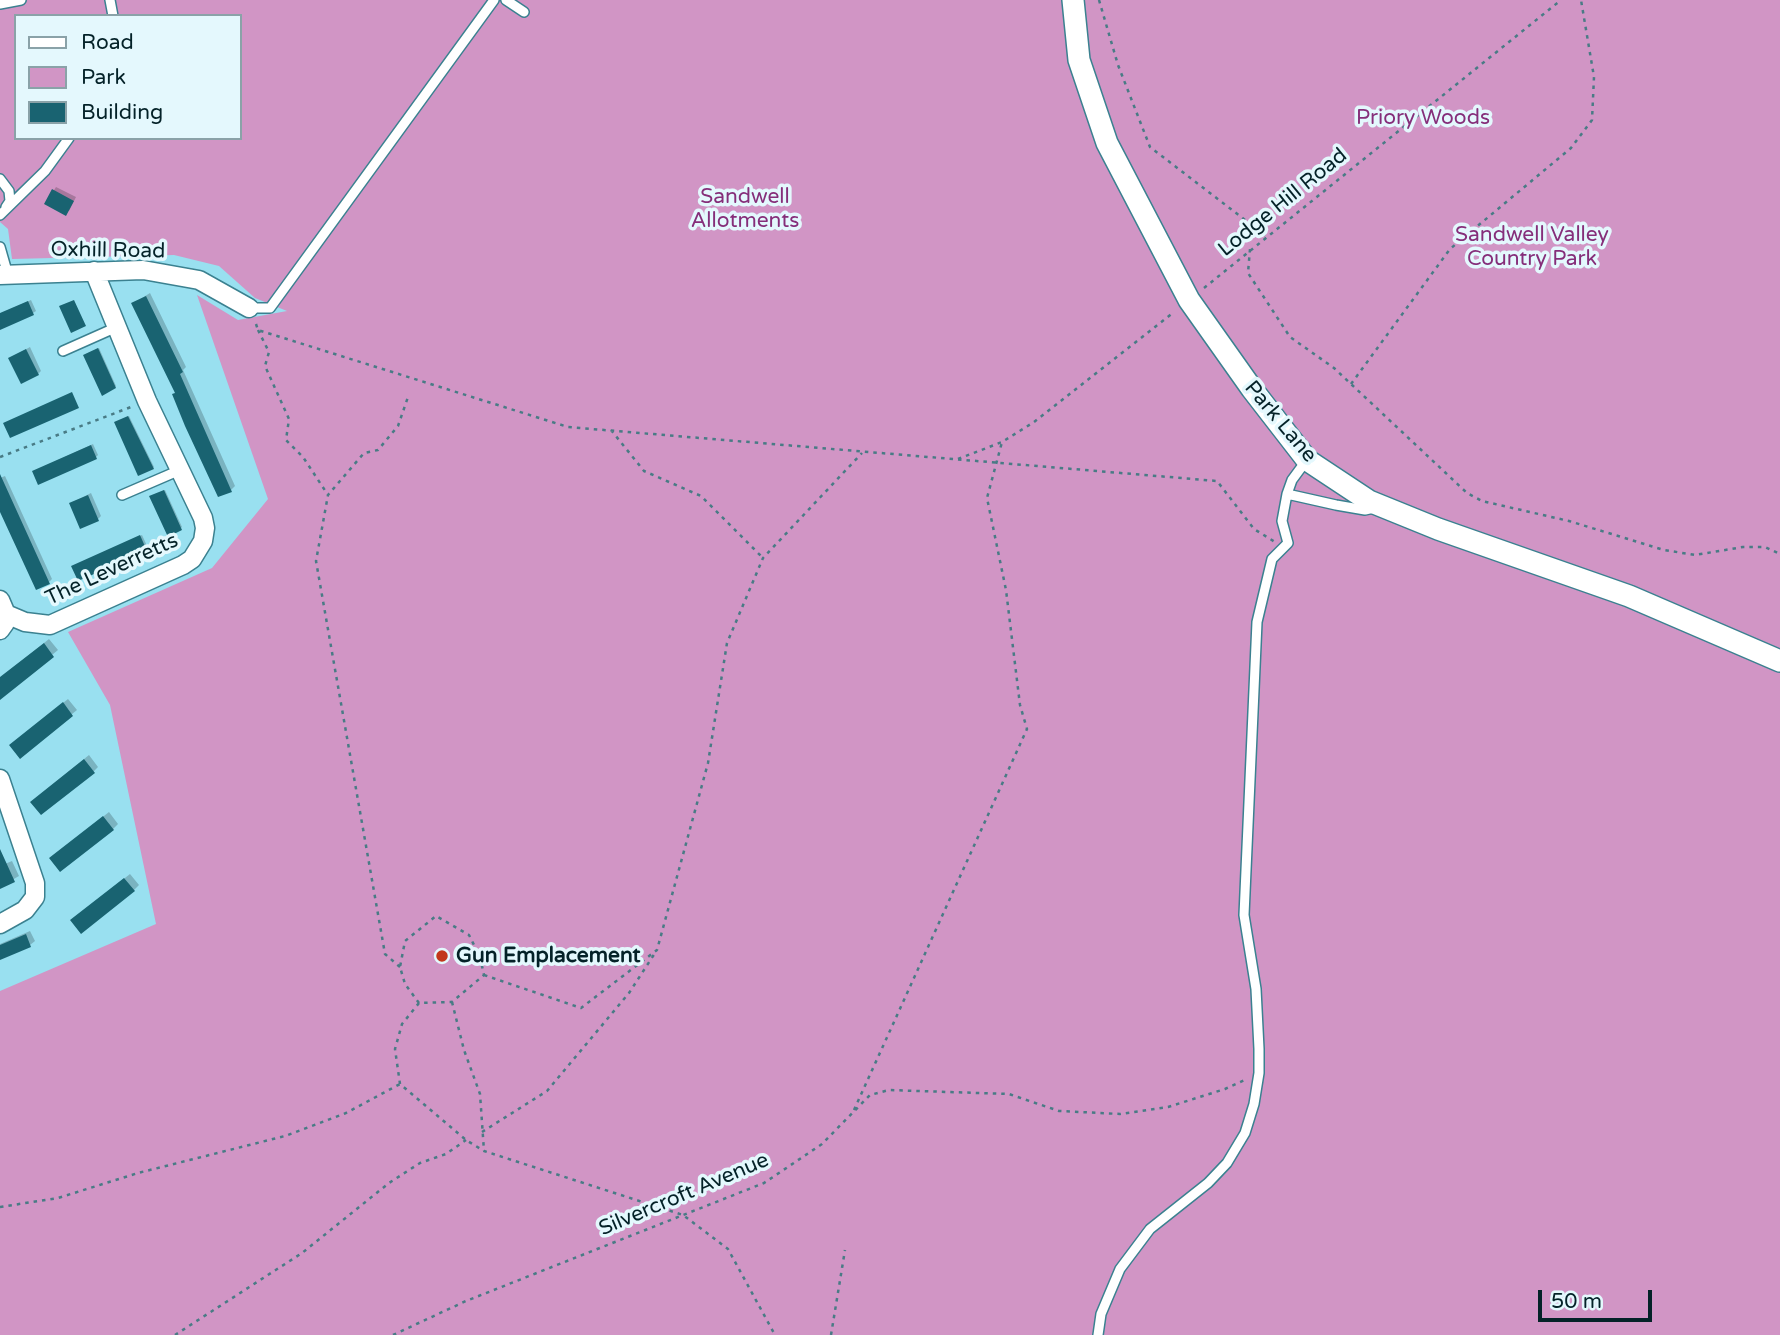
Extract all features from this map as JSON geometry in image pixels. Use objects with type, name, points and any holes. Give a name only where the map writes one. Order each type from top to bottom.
[{"type":"street","name":"Park Lane","points":[[1073,0],[1079,60],[1107,143],[1189,300],[1252,389],[1307,460],[1369,501],[1438,529],[1629,596],[1780,661]]},
{"type":"street","name":"Oxhill Road","points":[[3,275],[143,270],[199,280],[249,308]]},
{"type":"street","name":"The Leverretts","points":[[2,615],[25,622],[50,625],[192,559],[203,541],[203,518],[147,401],[94,271]]},
{"type":"street","points":[[0,779],[35,883],[35,897],[25,910],[0,923]]},
{"type":"lane","points":[[0,4],[21,0]]},
{"type":"lane","points":[[249,308],[270,307],[494,0]]},
{"type":"lane","points":[[506,0],[524,12]]},
{"type":"lane","points":[[2,213],[45,171],[68,140]]},
{"type":"lane","points":[[0,179],[9,191],[10,201],[2,213]]},
{"type":"lane","points":[[0,247],[6,268],[3,275]]},
{"type":"lane","points":[[63,351],[117,327]]},
{"type":"lane","points":[[1098,1335],[1101,1314],[1120,1269],[1150,1229],[1208,1183],[1227,1163],[1245,1133],[1254,1104],[1259,1073],[1255,989],[1244,915],[1257,622],[1272,559],[1288,543],[1282,521],[1287,494],[1292,480],[1307,460]]},
{"type":"lane","points":[[122,495],[180,470]]},
{"type":"lane","points":[[1287,494],[1365,510],[1380,505]]},
{"type":"path","points":[[1098,0],[1118,65],[1150,147],[1266,236]]},
{"type":"path","name":"Lodge Hill Road","points":[[956,460],[1002,442],[1034,422],[1561,0]]},
{"type":"path","points":[[1351,384],[1450,249],[1571,148],[1592,120],[1594,77],[1581,0]]},
{"type":"path","points":[[1250,249],[1248,273],[1290,337],[1334,368],[1467,493],[1482,500],[1664,550],[1695,555],[1743,547],[1765,547],[1780,554]]},
{"type":"path","points":[[249,308],[269,352],[265,366],[289,419],[286,440],[303,457],[328,495]]},
{"type":"path","points":[[258,330],[568,427],[1217,481],[1254,529],[1272,541],[1288,543]]},
{"type":"path","points":[[400,967],[385,954],[316,561],[328,495],[364,453],[378,450],[398,426],[408,397]]},
{"type":"path","points":[[0,457],[147,401]]},
{"type":"path","points":[[611,430],[644,471],[701,496],[763,558]]},
{"type":"path","points":[[853,1113],[1027,729],[1020,705],[1006,590],[988,498],[1002,442]]},
{"type":"path","points":[[482,1132],[547,1091],[629,993],[657,950],[708,763],[727,643],[763,558],[863,452]]},
{"type":"path","points":[[419,1003],[405,984],[400,967],[405,942],[436,916],[469,935],[480,957],[484,975]]},
{"type":"path","points":[[484,975],[581,1008],[657,950]]},
{"type":"path","points":[[484,975],[452,1002],[419,1003],[402,1024],[395,1049],[400,1084],[466,1140],[484,1151],[683,1215],[728,1249],[775,1335]]},
{"type":"path","points":[[452,1002],[464,1050],[480,1094],[484,1151]]},
{"type":"path","name":"Silvercroft Avenue","points":[[393,1335],[466,1301],[764,1183],[822,1144],[870,1095],[889,1090],[1009,1094],[1059,1111],[1120,1114],[1168,1107],[1225,1089],[1259,1073]]},
{"type":"path","points":[[0,1207],[58,1198],[138,1173],[285,1136],[346,1113],[400,1084]]},
{"type":"path","points":[[175,1335],[302,1253],[410,1169],[446,1154],[466,1140]]},
{"type":"path","points":[[831,1335],[845,1250]]},
{"type":"green space","points":[[0,0],[1780,0],[1780,1335],[0,1335],[0,991],[156,924],[110,705],[68,632],[212,568],[268,499],[197,295],[238,320],[287,311],[255,298],[219,266],[174,255],[12,259],[8,229],[0,222]]},
{"type":"building","points":[[52,189],[74,201],[66,216],[44,204]]},
{"type":"building","points":[[146,296],[183,372],[180,374],[232,492],[218,497],[185,426],[172,394],[175,393],[131,303]]},
{"type":"building","points":[[74,300],[86,326],[71,333],[59,306]]},
{"type":"building","points":[[28,301],[34,315],[0,330],[0,313]]},
{"type":"building","points":[[98,348],[116,388],[102,396],[83,355]]},
{"type":"building","points":[[26,349],[39,375],[21,384],[8,358]]},
{"type":"building","points":[[72,392],[79,408],[10,438],[3,423]]},
{"type":"building","points":[[128,416],[154,469],[138,476],[114,422]]},
{"type":"building","points":[[91,445],[97,459],[38,485],[32,471]]},
{"type":"building","points":[[0,474],[50,584],[36,590],[0,512]]},
{"type":"building","points":[[164,490],[182,530],[168,537],[149,496]]},
{"type":"building","points":[[88,495],[99,521],[80,529],[69,503]]},
{"type":"building","points":[[140,535],[147,551],[78,581],[71,566]]},
{"type":"building","points":[[44,643],[54,657],[0,700],[0,677]]},
{"type":"building","points":[[63,702],[73,716],[20,759],[9,745]]},
{"type":"building","points":[[84,759],[95,773],[41,815],[30,802]]},
{"type":"building","points":[[103,816],[114,830],[60,872],[49,858]]},
{"type":"building","points":[[0,849],[15,882],[0,889]]},
{"type":"building","points":[[124,878],[135,891],[81,934],[70,920]]},
{"type":"building","points":[[26,934],[31,947],[0,960],[0,945]]},
{"type":"place","name":"Gun Emplacement","points":[[442,956]]},
{"type":"park label","name":"Priory Woods","points":[[1423,118]]},
{"type":"park label","name":"Sandwell Allotments","points":[[745,209]]},
{"type":"park label","name":"Sandwell Valley Country Park","points":[[1532,247]]}]
